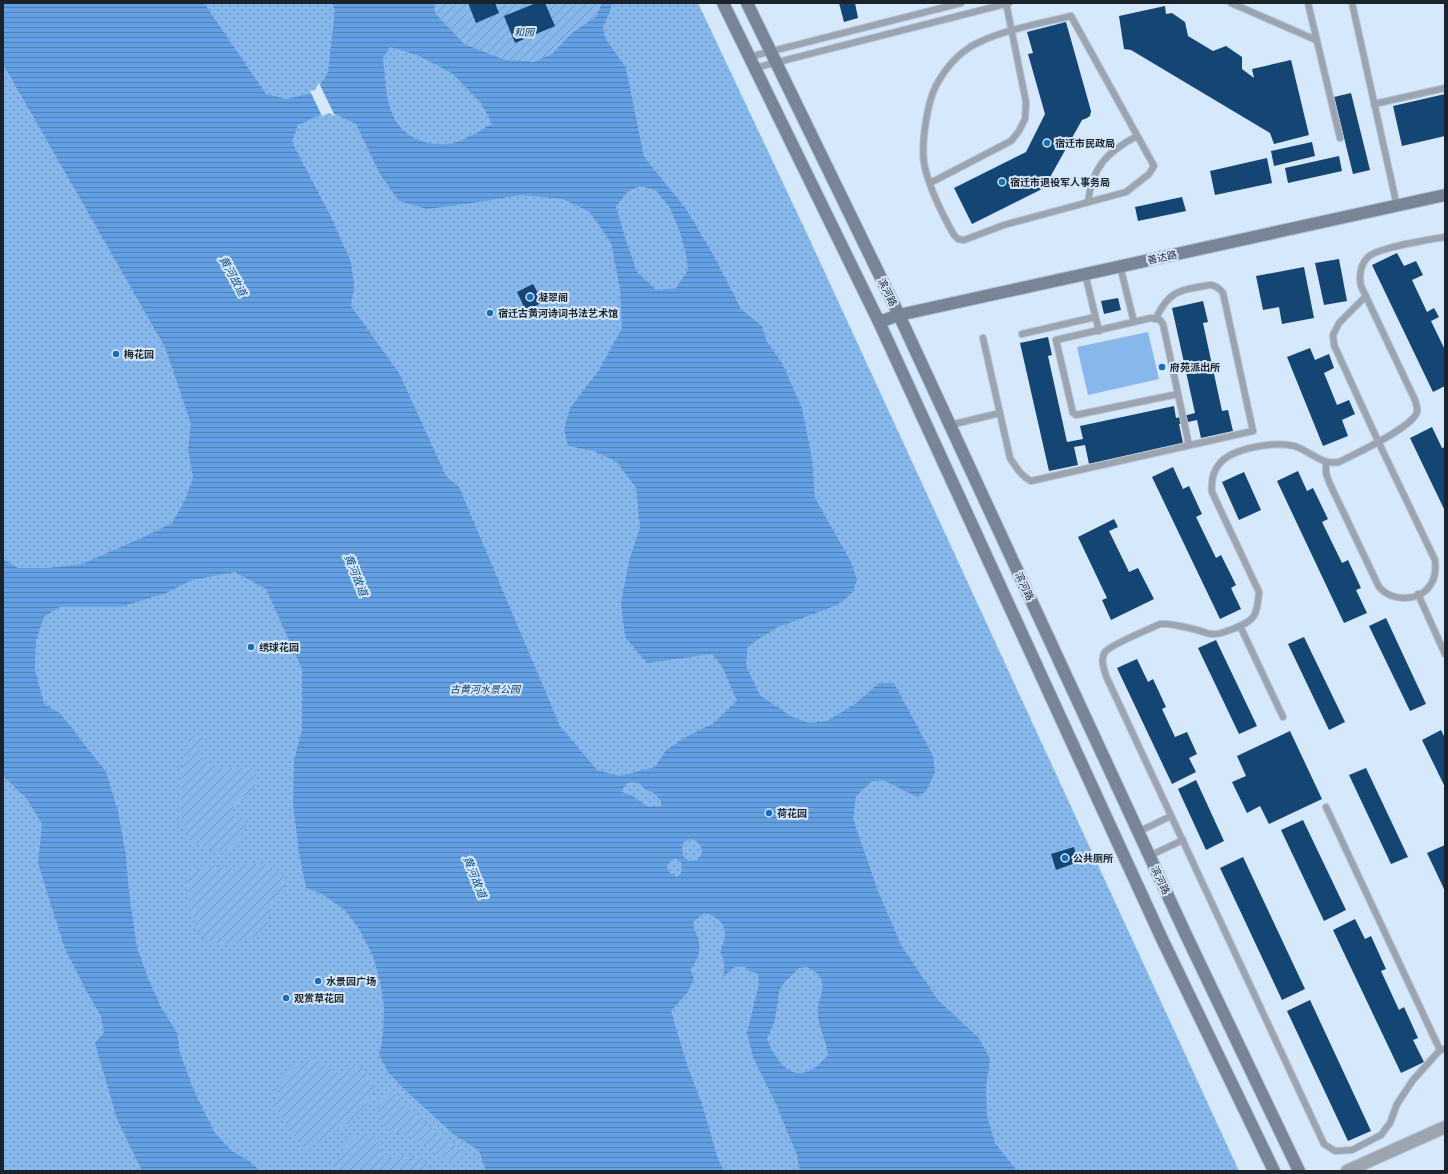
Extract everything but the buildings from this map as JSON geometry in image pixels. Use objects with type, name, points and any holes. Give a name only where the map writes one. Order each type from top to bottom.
[{"type":"main road","points":[[723,3],[879,322],[1162,939],[1274,1171]]},
{"type":"main road","name":"滨河路","points":[[747,3],[899,315],[1149,856],[1299,1171]]},
{"type":"main road","name":"善达路","points":[[879,322],[899,315],[1445,195]]},
{"type":"street","points":[[1347,1171],[1445,1127]]},
{"type":"lane","points":[[749,57],[818,38],[961,3]]},
{"type":"lane","points":[[755,68],[1007,3],[1026,102],[1025,119],[1019,131],[1011,141],[930,183]]},
{"type":"lane","points":[[1231,3],[1316,40]]},
{"type":"lane","points":[[1308,3],[1340,138]]},
{"type":"lane","points":[[1352,3],[1397,206]]},
{"type":"lane","points":[[1071,16],[1138,136],[1154,166],[1149,174],[1126,192],[1004,225],[964,240],[958,239],[954,235],[933,193],[924,167],[923,147],[926,124],[937,84],[948,66],[958,55],[989,38],[1012,30],[1071,16]]},
{"type":"lane","points":[[818,38],[821,51]]},
{"type":"lane","points":[[1374,104],[1445,88]]},
{"type":"lane","points":[[1088,202],[1090,187],[1103,161],[1123,144],[1138,136]]},
{"type":"lane","points":[[1326,806],[1443,1050],[1413,1080],[1398,1104],[1390,1123],[1381,1135],[1352,1150],[1335,1151],[1324,1144],[1106,676],[1103,666],[1103,658],[1105,652],[1113,646],[1160,624],[1167,623],[1212,634],[1221,633],[1240,626],[1249,622],[1254,616],[1258,607],[1259,592],[1212,492],[1211,483],[1215,472],[1220,463],[1228,456],[1261,446],[1277,444],[1294,446],[1332,464],[1339,462],[1378,441],[1410,422],[1417,411],[1415,400],[1361,286],[1360,271],[1367,258],[1374,253],[1445,237]]},
{"type":"lane","points":[[1120,266],[1134,322]]},
{"type":"lane","points":[[1085,274],[1099,330]]},
{"type":"lane","points":[[983,338],[1010,458],[1020,473],[1031,481],[1253,431],[1223,293],[1215,286],[1211,285],[1184,290],[1168,298],[1156,318]]},
{"type":"lane","points":[[1326,462],[1328,482],[1379,587],[1383,592],[1399,598],[1407,598],[1426,590],[1434,580],[1436,573],[1435,560],[1334,345],[1334,335],[1339,323],[1366,296]]},
{"type":"lane","points":[[1022,334],[1095,317]]},
{"type":"lane","points":[[1178,394],[1076,415],[1073,413],[1056,340],[1134,322],[1156,318],[1160,320],[1163,324],[1190,445]]},
{"type":"lane","points":[[950,425],[1000,413]]},
{"type":"lane","points":[[1418,594],[1445,654]]},
{"type":"lane","points":[[1240,626],[1284,717]]},
{"type":"lane","points":[[1138,832],[1171,816]]},
{"type":"lane","points":[[1149,856],[1182,840]]},
{"type":"green space","name":"古黄河水景公园","points":[[3,3],[698,3],[808,236],[1239,1171],[3,1171]]},
{"type":"green space","name":"和园","points":[[434,3],[602,3],[597,17],[573,32],[552,54],[534,62],[505,60],[464,44],[434,13]]},
{"type":"green space","points":[[1148,332],[1159,379],[1088,395],[1077,347]]},
{"type":"green space","points":[[197,735],[201,737],[203,742],[200,753],[210,766],[225,769],[249,768],[254,771],[256,777],[255,787],[234,804],[230,815],[232,817],[239,815],[244,818],[246,822],[239,838],[228,849],[215,850],[192,842],[186,836],[183,828],[181,816],[181,786],[184,756],[191,736]]},
{"type":"green space","points":[[256,863],[277,871],[284,878],[286,883],[281,892],[270,904],[269,920],[264,929],[251,938],[233,943],[216,943],[202,937],[197,931],[189,899],[188,884],[190,878],[194,873],[202,869],[214,867],[231,869],[240,865]]},
{"type":"green space","points":[[314,1059],[339,1073],[350,1071],[353,1066],[361,1067],[370,1079],[373,1090],[368,1101],[353,1118],[333,1134],[305,1148],[300,1145],[274,1107],[282,1082],[291,1070]]},
{"type":"green space","points":[[392,1093],[423,1122],[459,1148],[462,1153],[461,1158],[452,1162],[423,1145],[404,1130],[399,1133],[395,1133],[384,1128],[378,1117],[380,1103],[386,1096]]},
{"type":"green space","points":[[363,1134],[375,1137],[384,1158],[394,1159],[406,1155],[414,1155],[425,1161],[432,1171],[334,1171],[336,1163],[344,1147],[352,1139]]},
{"type":"water","name":"黄河故道","points":[[3,3],[204,3],[266,94],[286,99],[316,92],[328,72],[335,11],[332,3],[434,3],[435,13],[464,44],[505,60],[534,62],[552,54],[573,32],[596,17],[602,3],[612,3],[609,14],[603,26],[605,38],[626,68],[644,157],[686,209],[714,256],[741,309],[762,326],[767,342],[782,363],[802,408],[812,459],[815,498],[851,562],[857,580],[852,593],[837,605],[776,628],[748,646],[746,666],[760,695],[792,717],[809,723],[827,721],[855,704],[879,683],[894,683],[933,756],[935,772],[926,791],[917,797],[883,780],[871,782],[856,796],[853,819],[878,891],[901,945],[938,1000],[979,1038],[990,1059],[986,1088],[987,1116],[995,1143],[1017,1171],[800,1171],[797,1155],[776,1104],[753,1057],[747,1033],[759,984],[758,973],[751,972],[745,967],[735,967],[723,977],[724,964],[720,952],[725,933],[724,928],[717,919],[705,913],[693,922],[699,947],[698,958],[690,970],[694,979],[687,993],[671,1011],[687,1065],[702,1104],[718,1159],[724,1171],[486,1171],[479,1151],[452,1133],[388,1072],[379,1055],[383,1036],[384,1006],[380,981],[373,956],[359,929],[345,910],[320,893],[306,888],[299,853],[293,804],[294,760],[302,730],[302,669],[266,589],[235,572],[192,580],[166,593],[120,607],[60,607],[44,617],[36,640],[35,670],[44,704],[60,713],[106,772],[118,811],[126,856],[129,893],[137,947],[148,978],[161,1007],[177,1033],[180,1053],[194,1091],[215,1133],[232,1151],[249,1161],[260,1171],[142,1171],[117,1119],[95,1043],[104,1032],[101,1016],[65,949],[38,863],[42,824],[27,799],[3,776],[3,559],[18,568],[49,568],[82,564],[172,523],[185,500],[193,478],[188,449],[191,424],[165,347],[3,64]],"holes":[[[390,47],[417,55],[452,73],[481,103],[492,124],[470,136],[447,144],[429,143],[414,138],[401,127],[392,113],[387,93],[383,58]],[[329,111],[356,124],[380,174],[399,201],[427,209],[521,195],[563,199],[590,212],[611,243],[620,288],[622,328],[599,370],[570,408],[564,430],[568,446],[594,451],[617,462],[636,488],[640,527],[629,561],[621,603],[625,637],[647,663],[712,654],[722,666],[737,701],[714,723],[688,736],[666,750],[655,767],[619,776],[597,770],[560,726],[459,487],[446,476],[399,373],[351,306],[354,287],[351,262],[330,215],[292,142],[298,125]],[[640,186],[656,190],[670,208],[680,232],[686,254],[688,270],[676,288],[656,290],[637,272],[616,207],[627,192]],[[630,782],[639,783],[645,789],[654,793],[661,801],[661,806],[655,807],[645,805],[633,796],[621,792],[626,784]],[[690,839],[698,842],[702,854],[697,860],[689,861],[683,856],[682,848],[684,842]],[[675,858],[681,862],[682,869],[677,877],[670,873],[666,866]],[[807,967],[817,973],[822,983],[818,1018],[828,1055],[818,1065],[809,1071],[801,1073],[793,1072],[785,1067],[773,1051],[767,1039],[775,1020],[779,991],[784,983],[799,968]]]},
{"type":"pier","points":[[319,83],[335,116],[329,113],[322,116],[310,91],[315,90]]},
{"type":"place","name":"宿迁市民政局","points":[[1047,143]]},
{"type":"place","name":"宿迁市退役军人事务局","points":[[1002,182]]},
{"type":"place","name":"凝翠阁","points":[[530,297]]},
{"type":"place","name":"宿迁古黄河诗词书法艺术馆","points":[[490,313]]},
{"type":"place","name":"梅花园","points":[[116,354]]},
{"type":"place","name":"府苑派出所","points":[[1162,367]]},
{"type":"place","name":"绣球花园","points":[[251,647]]},
{"type":"place","name":"荷花园","points":[[769,813]]},
{"type":"place","name":"公共厕所","points":[[1065,858]]},
{"type":"place","name":"水景园广场","points":[[318,981]]},
{"type":"place","name":"观赏草花园","points":[[286,998]]}]
